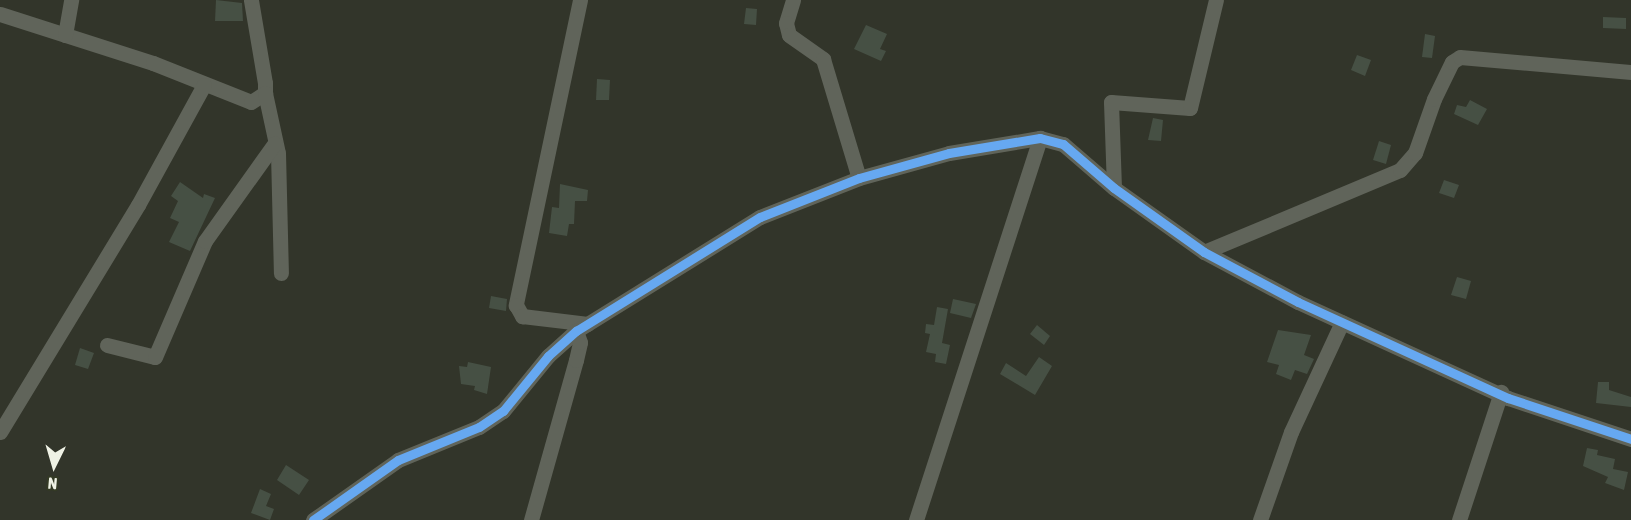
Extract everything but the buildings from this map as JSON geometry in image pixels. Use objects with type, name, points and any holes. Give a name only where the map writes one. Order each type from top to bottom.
[{"type":"street","points":[[65,35],[71,0]]},
{"type":"street","points":[[251,0],[275,143],[281,273]]},
{"type":"street","points":[[580,0],[516,305],[522,316],[582,327]]},
{"type":"street","points":[[793,0],[786,23],[789,35],[823,59],[859,177]]},
{"type":"street","points":[[1114,188],[1111,102],[1190,108],[1216,0]]},
{"type":"street","points":[[0,15],[153,63],[251,102],[265,93]]},
{"type":"street","points":[[1204,252],[1400,170],[1415,153],[1434,99],[1452,62],[1460,57],[1631,72]]},
{"type":"street","points":[[0,432],[138,205],[204,85]]},
{"type":"street","points":[[313,520],[399,460],[479,427],[503,411],[548,356],[582,327],[760,217],[859,177],[949,153],[1040,138],[1063,144],[1114,188],[1204,252],[1342,322],[1417,358],[1501,392],[1508,398],[1565,420],[1631,439]]},
{"type":"street","points":[[916,520],[1040,138]]},
{"type":"street","points":[[107,345],[155,357],[205,241],[275,143]]},
{"type":"street","points":[[1260,520],[1291,432],[1342,322]]},
{"type":"street","points":[[531,520],[576,360],[582,327]]},
{"type":"street","points":[[1459,520],[1501,392]]},
{"type":"cycle path","points":[[313,520],[398,460],[479,427],[503,411],[548,356],[576,331],[760,217],[859,178],[949,153],[1040,138],[1063,144],[1114,188],[1204,252],[1298,302],[1508,398],[1631,439]]}]
